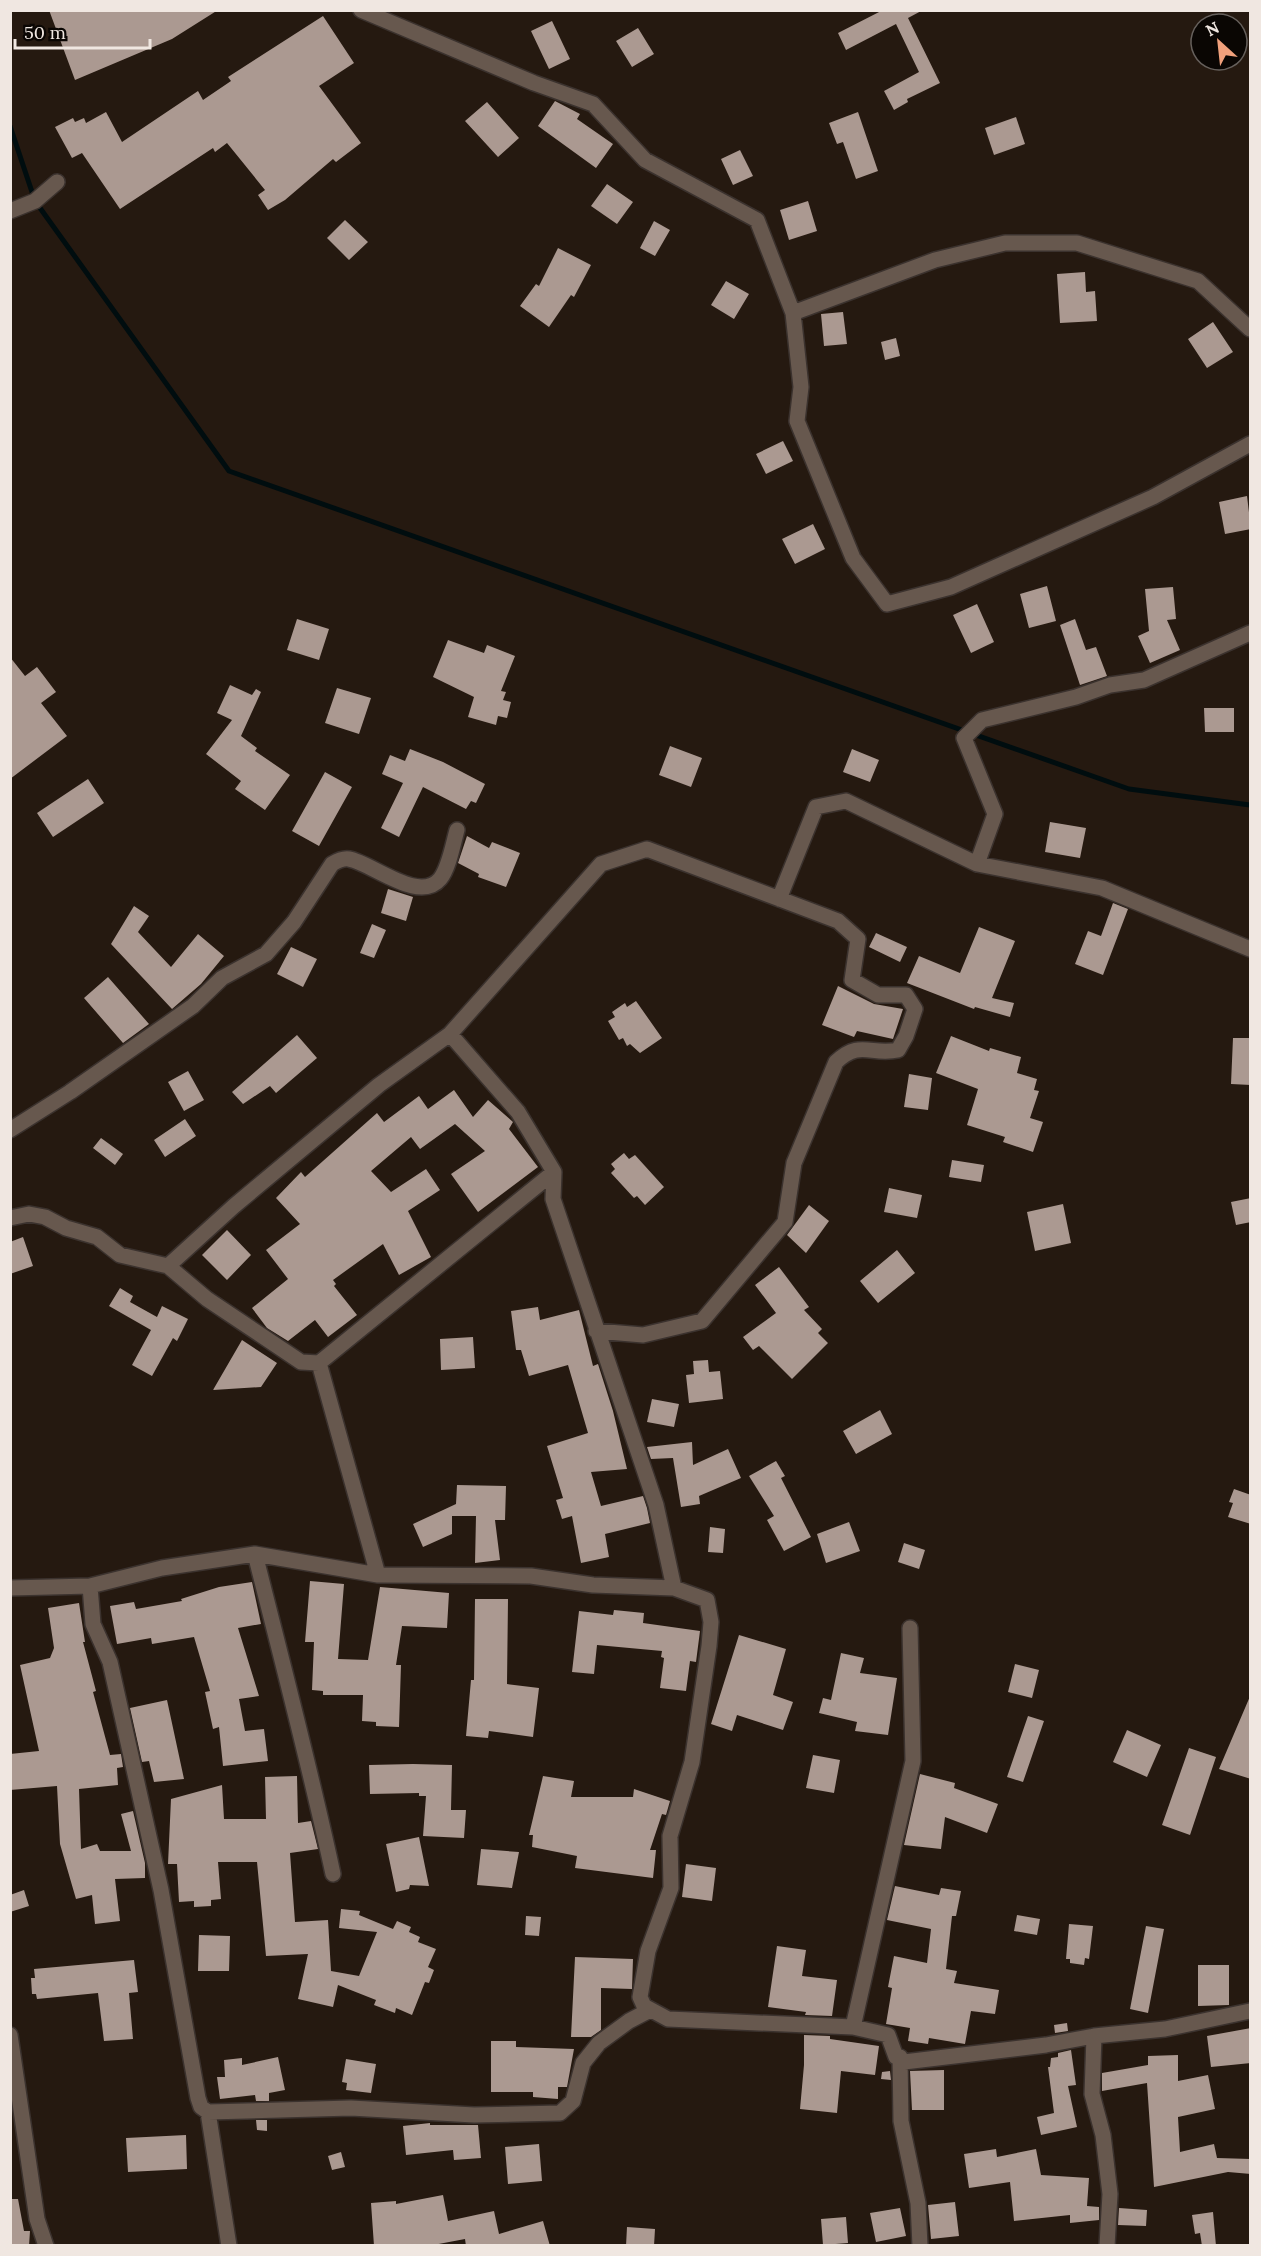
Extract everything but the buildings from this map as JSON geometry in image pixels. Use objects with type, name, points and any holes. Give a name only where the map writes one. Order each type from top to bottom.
[{"type":"street","points":[[361,10],[534,83],[593,104],[645,160],[757,220],[793,313],[801,387],[797,422],[853,558],[888,604],[961,582],[1153,497],[1251,444]]},
{"type":"street","points":[[10,211],[35,201],[57,182]]},
{"type":"street","points":[[793,313],[935,260],[1005,243],[1077,243],[1198,281],[1251,329]]},
{"type":"street","points":[[977,864],[996,814],[964,738],[982,720],[1076,697],[1110,685],[1144,680],[1251,633]]},
{"type":"street","points":[[779,899],[816,807],[846,801],[977,864],[1102,888],[1251,949]]},
{"type":"street","points":[[10,1130],[70,1092],[193,1006],[222,978],[266,954],[294,922],[332,864],[350,859],[393,879],[420,886],[431,886],[441,878],[457,830]]},
{"type":"street","points":[[168,1266],[234,1206],[379,1085],[450,1034],[601,864],[647,849],[838,921],[858,939],[852,980],[878,995],[906,995],[915,1009],[906,1036],[898,1050],[889,1052],[858,1047],[845,1053],[836,1062],[794,1163],[785,1222],[702,1321],[643,1335],[596,1331]]},
{"type":"street","points":[[450,1034],[518,1112],[554,1172],[553,1199],[656,1505],[674,1588]]},
{"type":"street","points":[[10,1218],[29,1214],[45,1217],[66,1228],[97,1238],[120,1255],[168,1266],[207,1299],[301,1362],[319,1363],[554,1172]]},
{"type":"street","points":[[319,1363],[378,1575]]},
{"type":"street","points":[[255,1554],[295,1720],[315,1790],[333,1874]]},
{"type":"street","points":[[10,1588],[90,1586],[162,1568],[255,1554],[378,1575],[531,1576],[593,1585],[674,1588],[707,1600],[711,1622],[692,1762],[670,1836],[671,1888],[648,1951],[641,1983],[640,1997],[644,2006],[668,2019],[854,2027],[888,2035],[896,2057],[900,2057],[904,2062],[1046,2045],[1094,2036],[1165,2030],[1251,2011]]},
{"type":"street","points":[[90,1586],[93,1624],[110,1662],[161,1890],[201,2107],[208,2112],[351,2108],[474,2115],[560,2113],[573,2101],[583,2063],[599,2043],[629,2021],[650,2010]]},
{"type":"street","points":[[854,2027],[913,1761],[910,1628]]},
{"type":"street","points":[[10,2035],[37,2219],[46,2246]]},
{"type":"street","points":[[1094,2036],[1092,2094],[1103,2135],[1110,2194],[1107,2246]]},
{"type":"street","points":[[900,2057],[902,2121],[918,2203],[920,2246]]},
{"type":"street","points":[[208,2112],[230,2246]]},
{"type":"waterway","points":[[10,126],[35,201],[229,471],[1129,789],[1250,805]]}]
